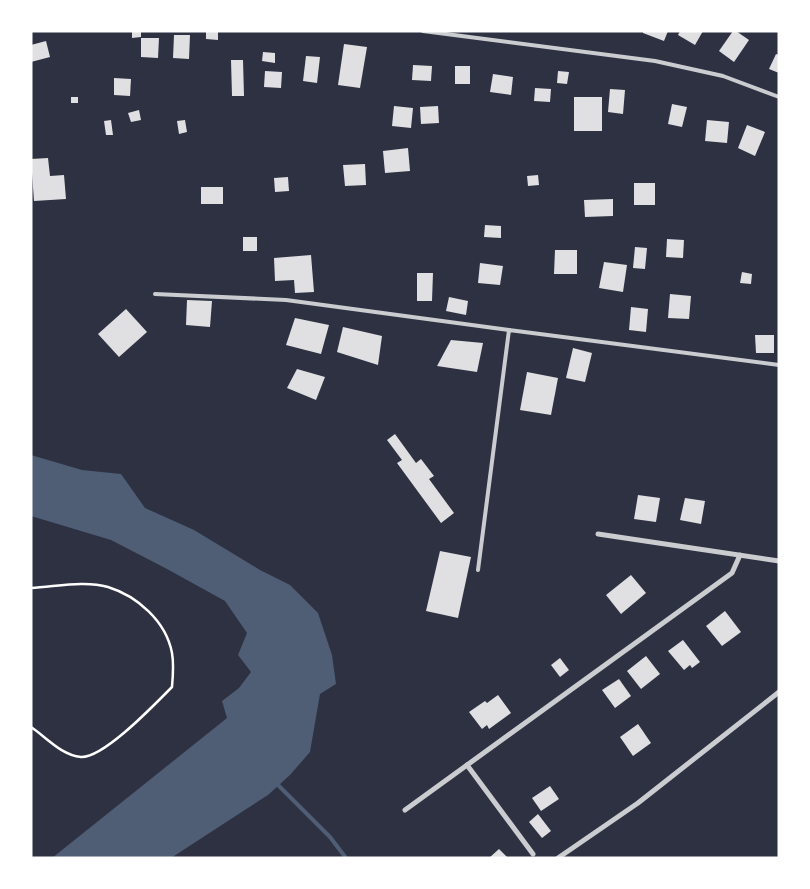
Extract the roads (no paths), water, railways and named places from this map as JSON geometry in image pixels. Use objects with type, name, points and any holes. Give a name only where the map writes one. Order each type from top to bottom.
[{"type":"street","points":[[598,534],[779,561]]},
{"type":"street","points":[[405,810],[732,573],[740,555]]},
{"type":"street","points":[[558,858],[638,802],[779,692]]},
{"type":"street","points":[[467,765],[533,854]]},
{"type":"lane","points":[[423,31],[655,61],[723,76],[779,97]]},
{"type":"lane","points":[[154,294],[286,300],[779,365]]},
{"type":"lane","points":[[478,570],[509,330]]},
{"type":"water","points":[[31,455],[82,470],[121,474],[145,508],[194,530],[260,570],[290,585],[318,613],[332,655],[336,684],[320,694],[310,752],[290,775],[268,795],[171,858],[52,858],[227,718],[222,701],[239,688],[251,672],[238,655],[247,633],[225,601],[167,569],[111,540],[31,516]]},
{"type":"waterway","points":[[276,783],[330,837],[346,858]]}]
